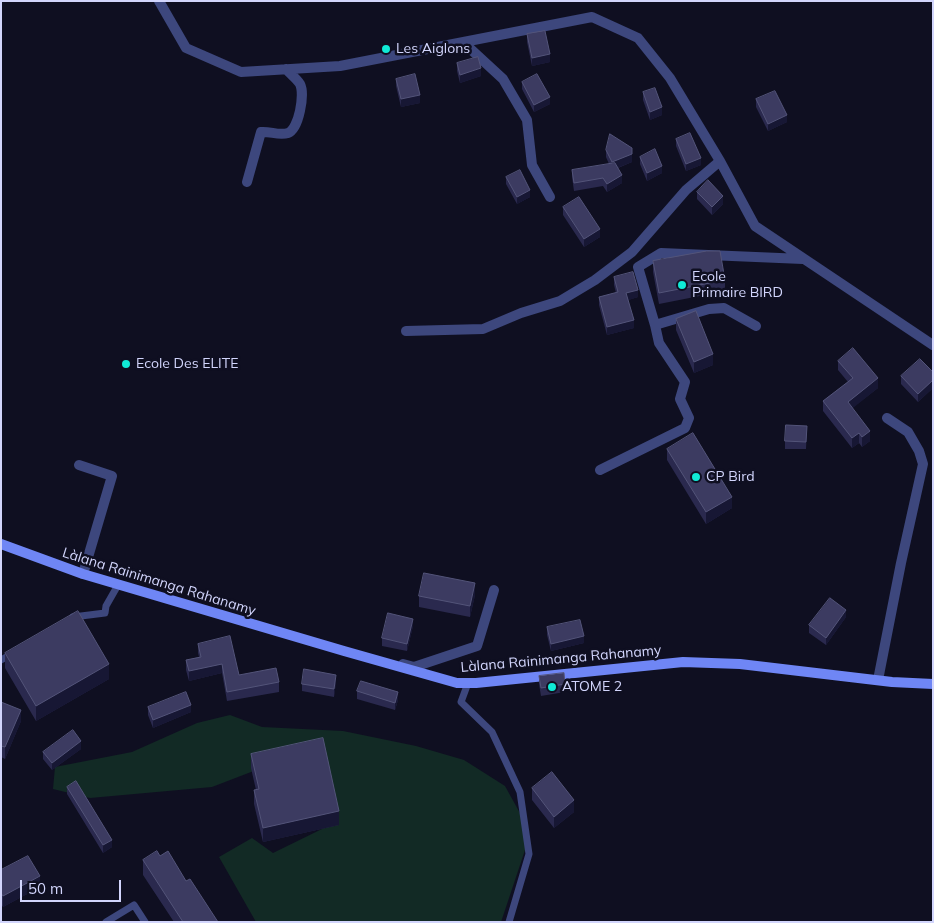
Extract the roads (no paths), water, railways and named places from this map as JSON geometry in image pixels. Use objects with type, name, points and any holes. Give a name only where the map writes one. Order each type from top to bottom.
[{"type":"main road","name":"Làlana Rainimanga Rahanamy","points":[[1,544],[58,567],[344,652],[457,683],[683,662],[740,664],[878,680],[933,684]]},
{"type":"street","points":[[159,1],[186,48],[241,72],[340,66],[592,17],[638,38],[670,78],[720,161],[755,226],[933,345]]},
{"type":"street","points":[[464,43],[503,79],[527,120],[532,165],[550,197]]},
{"type":"street","points":[[247,182],[261,132],[290,133],[300,114],[302,92],[300,83],[286,69]]},
{"type":"street","points":[[406,331],[482,329],[521,313],[560,301],[595,280],[632,252],[686,190],[720,161]]},
{"type":"street","points":[[600,470],[685,428],[689,418],[680,399],[685,382],[659,343],[638,267],[661,253],[804,259]]},
{"type":"street","points":[[655,325],[709,309],[724,308],[756,326]]},
{"type":"street","points":[[878,680],[923,464],[919,451],[908,432],[887,418]]},
{"type":"street","points":[[79,465],[112,476],[84,574]]},
{"type":"street","points":[[344,652],[414,667],[477,646],[494,590]]},
{"type":"lane","points":[[67,621],[75,616],[105,613],[106,606],[118,585]]},
{"type":"lane","points":[[1,660],[18,650]]},
{"type":"lane","points":[[468,683],[461,702],[492,732],[520,792],[529,854],[509,922]]},
{"type":"lane","points":[[106,922],[134,905],[145,922]]},
{"type":"place","name":"Les Aiglons","points":[[386,49]]},
{"type":"place","name":"Ecole Primaire BIRD","points":[[682,285]]},
{"type":"place","name":"Ecole Des ELITE","points":[[126,364]]},
{"type":"place","name":"CP Bird","points":[[696,477]]},
{"type":"place","name":"ATOME 2","points":[[552,687]]}]
